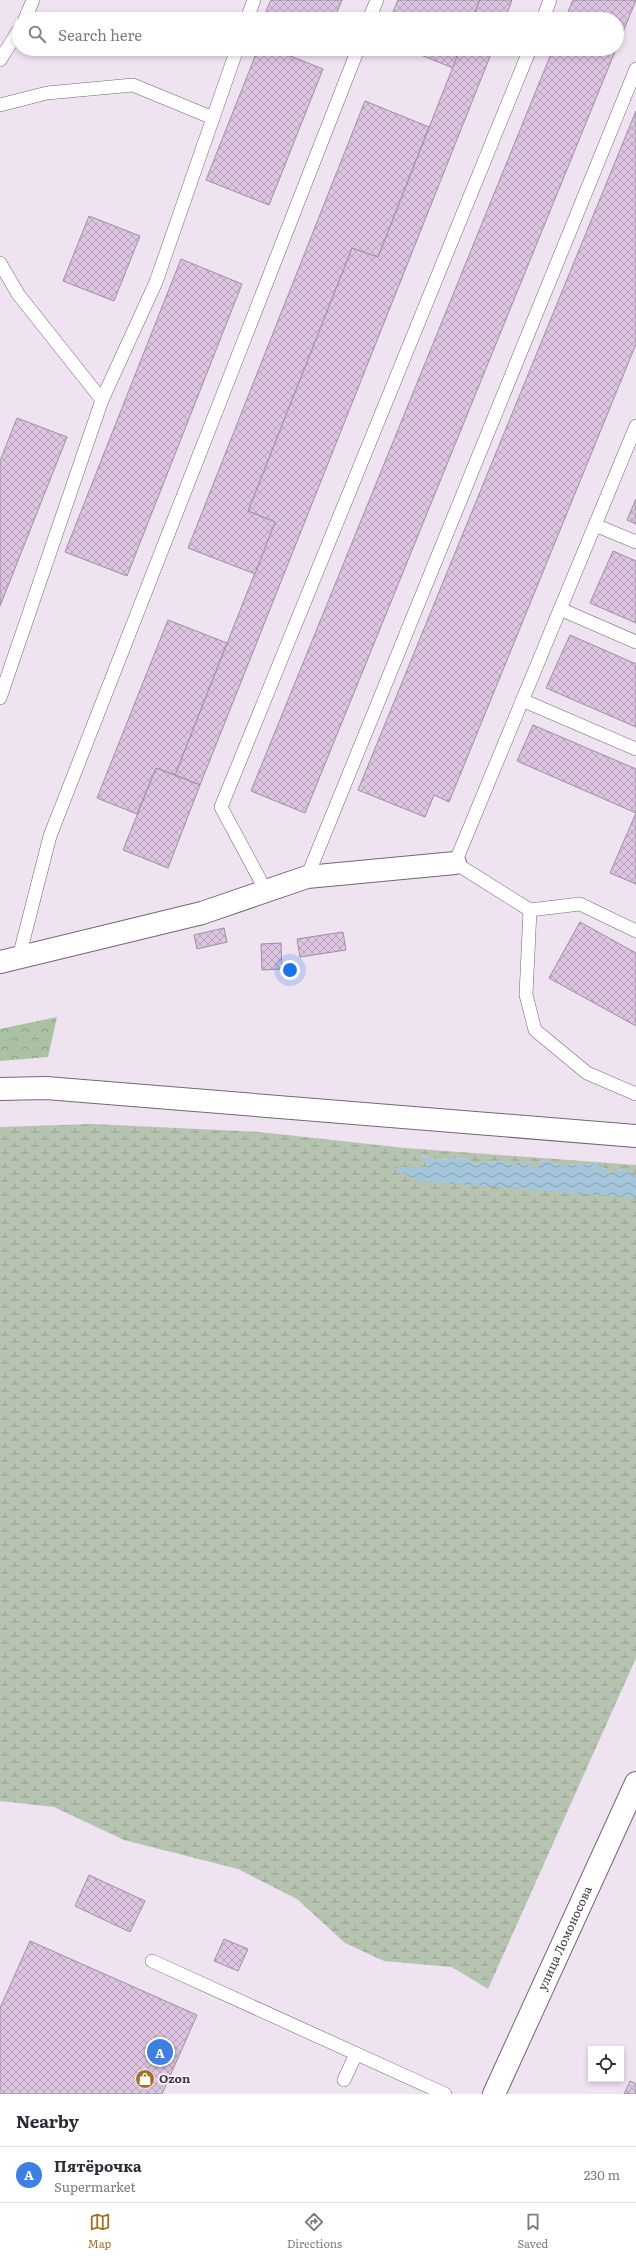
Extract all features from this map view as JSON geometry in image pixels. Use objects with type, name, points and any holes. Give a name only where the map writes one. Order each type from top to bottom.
[{"type":"street","points":[[10,960],[202,913],[307,877],[455,863]]},
{"type":"street","points":[[0,1089],[46,1088],[636,1136]]},
{"type":"street","name":"улица Ломоносова","points":[[494,2094],[636,1783]]},
{"type":"lane","points":[[28,12],[33,0]]},
{"type":"lane","points":[[250,12],[254,0]]},
{"type":"lane","points":[[372,12],[377,0]]},
{"type":"lane","points":[[546,12],[550,0]]},
{"type":"lane","points":[[0,60],[12,41]]},
{"type":"lane","points":[[0,698],[102,400],[156,282],[235,56]]},
{"type":"lane","points":[[10,960],[50,836],[355,56]]},
{"type":"lane","points":[[266,891],[221,807],[527,56]]},
{"type":"lane","points":[[307,877],[636,69]]},
{"type":"lane","points":[[0,105],[47,93],[133,85],[213,118]]},
{"type":"lane","points":[[0,264],[18,294],[102,400]]},
{"type":"lane","points":[[635,433],[595,525],[455,863],[530,910],[580,904],[636,930]]},
{"type":"lane","points":[[595,525],[636,542]]},
{"type":"lane","points":[[560,609],[636,642]]},
{"type":"lane","points":[[522,700],[636,749]]},
{"type":"lane","points":[[530,910],[526,995],[535,1030],[587,1073],[636,1094]]},
{"type":"lane","points":[[152,1961],[445,2094]]},
{"type":"lane","points":[[344,2080],[356,2054]]},
{"type":"green space","points":[[57,1017],[48,1057],[0,1061],[0,1029]]},
{"type":"green space","points":[[92,1124],[260,1132],[405,1148],[636,1165],[636,1177],[624,1169],[609,1173],[600,1164],[557,1165],[542,1160],[538,1169],[520,1162],[513,1165],[499,1161],[475,1164],[462,1158],[440,1160],[422,1156],[428,1167],[392,1167],[636,1198],[636,1658],[488,1989],[452,1967],[384,1961],[345,1943],[297,1899],[238,1869],[124,1840],[54,1807],[0,1801],[0,1127]]},
{"type":"water","points":[[421,1156],[440,1160],[462,1158],[475,1164],[499,1161],[513,1165],[520,1162],[538,1168],[542,1160],[557,1165],[600,1164],[609,1173],[624,1169],[636,1177],[636,1198],[419,1181],[391,1167],[428,1167]]},
{"type":"building","points":[[271,0],[342,0],[337,12],[266,11]]},
{"type":"building","points":[[398,0],[480,0],[475,12],[393,12]]},
{"type":"building","points":[[480,0],[512,0],[508,12],[475,12]]},
{"type":"building","points":[[573,0],[636,0],[624,30],[624,12],[568,12]]},
{"type":"building","points":[[255,56],[290,56],[323,69],[269,205],[206,180]]},
{"type":"building","points":[[423,56],[457,56],[453,68]]},
{"type":"building","points":[[457,56],[490,56],[200,785],[175,775],[275,522],[248,511],[352,248],[378,257]]},
{"type":"building","points":[[550,56],[613,56],[305,813],[251,791]]},
{"type":"building","points":[[365,101],[429,127],[378,257],[352,248],[248,511],[275,522],[255,574],[188,548]]},
{"type":"building","points":[[636,111],[636,344],[449,802],[434,795],[425,817],[358,790]]},
{"type":"building","points":[[89,216],[140,236],[114,301],[63,281]]},
{"type":"building","points":[[181,259],[242,284],[127,576],[65,552]]},
{"type":"building","points":[[17,418],[67,437],[0,606],[0,461]]},
{"type":"building","points":[[636,499],[636,524],[627,520]]},
{"type":"building","points":[[613,551],[636,561],[636,623],[590,603]]},
{"type":"building","points":[[168,620],[227,643],[175,775],[156,768],[137,814],[97,798]]},
{"type":"building","points":[[570,635],[636,664],[636,727],[546,688]]},
{"type":"building","points":[[533,725],[636,769],[636,813],[517,761]]},
{"type":"building","points":[[156,768],[200,785],[168,868],[123,850]]},
{"type":"building","points":[[636,813],[636,884],[610,873]]},
{"type":"building","points":[[580,922],[636,953],[636,1026],[549,978]]},
{"type":"building","points":[[224,928],[227,942],[197,949],[194,935]]},
{"type":"building","points":[[343,932],[346,950],[300,957],[297,939]]},
{"type":"building","points":[[281,943],[282,969],[262,970],[261,944]]},
{"type":"building","points":[[89,1875],[145,1901],[130,1932],[75,1906]]},
{"type":"building","points":[[224,1939],[248,1949],[238,1971],[214,1961]]},
{"type":"building","points":[[30,1941],[197,2015],[162,2094],[0,2094],[0,2008]]},
{"type":"building","points":[[630,2081],[636,2084],[636,2094],[624,2094]]},
{"type":"place","name":"Пятёрочка","points":[[160,2052]]},
{"type":"place","name":"Ozon","points":[[145,2079]]}]
